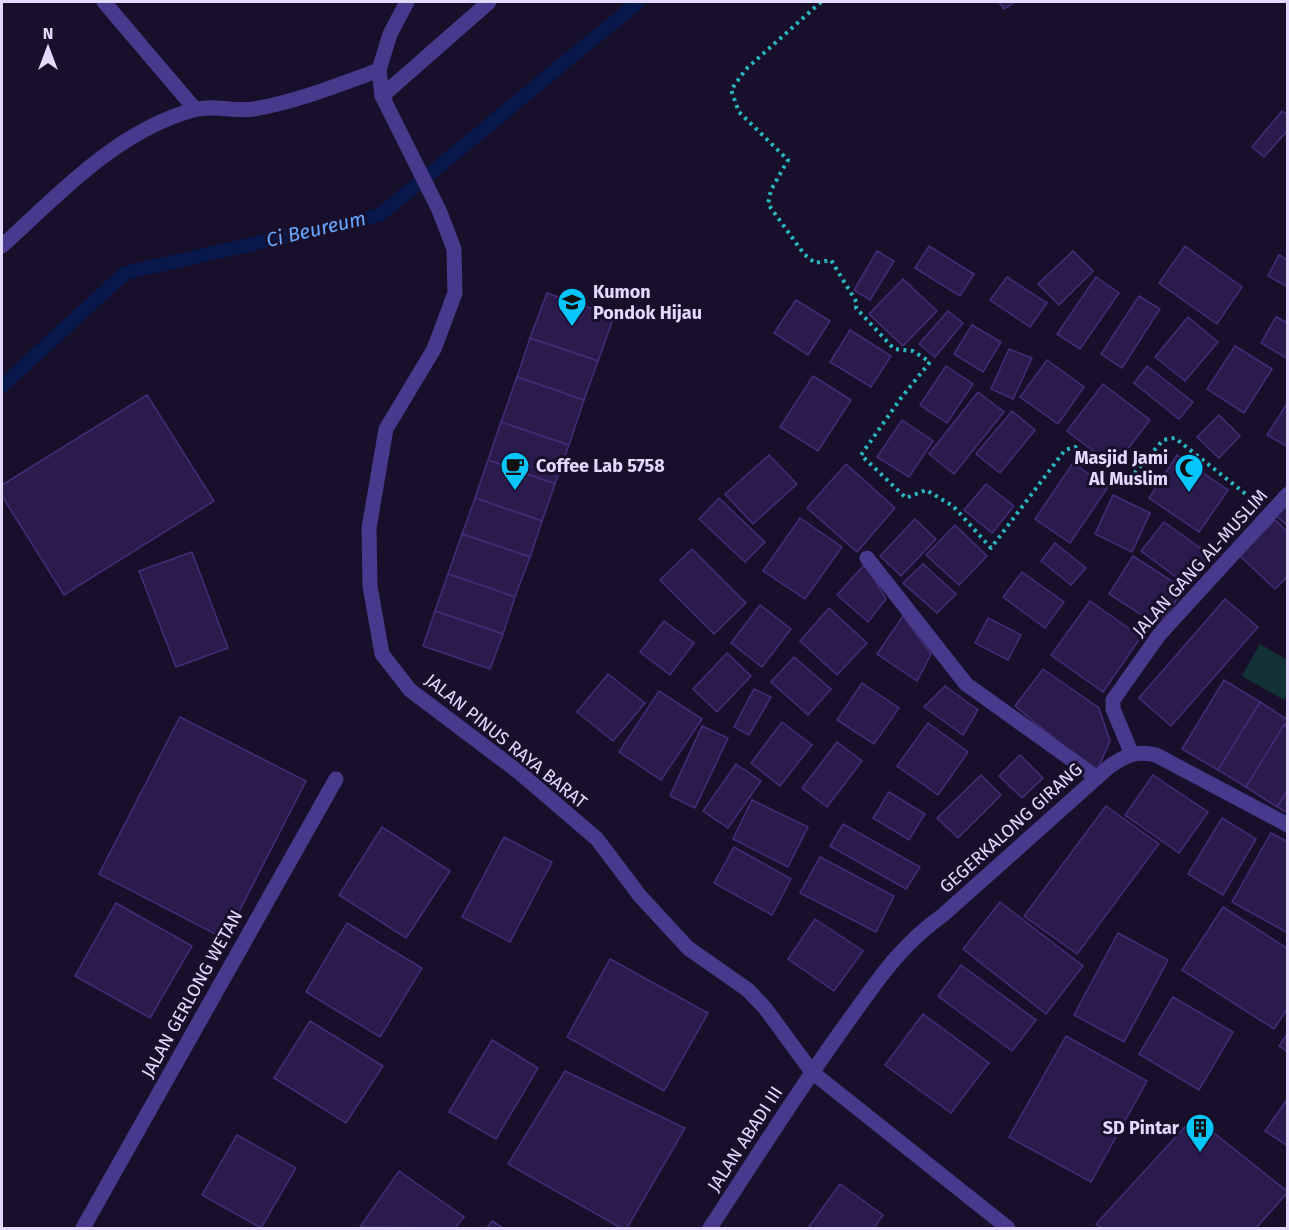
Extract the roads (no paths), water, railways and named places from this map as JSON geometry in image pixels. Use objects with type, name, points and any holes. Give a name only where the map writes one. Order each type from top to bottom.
[{"type":"street","points":[[104,2],[195,109]]},
{"type":"street","name":"JALAN PINUS RAYA BARAT","points":[[407,2],[390,34],[379,70],[382,96],[439,210],[454,249],[455,293],[434,349],[386,429],[370,519],[370,586],[382,654],[410,690],[520,773],[597,839],[640,896],[688,948],[748,990],[765,1008],[812,1071],[1008,1228]]},
{"type":"street","points":[[382,96],[489,2]]},
{"type":"street","points":[[2,246],[80,175],[132,136],[195,109],[251,110],[324,90],[379,70]]},
{"type":"street","name":"JALAN GANG AL-MUSLIM","points":[[1131,752],[1113,709],[1113,700],[1159,635],[1287,494]]},
{"type":"street","points":[[867,558],[966,684],[1095,777]]},
{"type":"street","points":[[1131,752],[1156,755],[1287,825]]},
{"type":"street","name":"GEGERKALONG GIRANG","points":[[812,1071],[891,961],[915,935],[944,915],[1095,777],[1131,752]]},
{"type":"street","name":"JALAN GERLONG WETAN","points":[[83,1228],[336,779]]},
{"type":"street","name":"JALAN ABADI III","points":[[710,1228],[812,1071]]},
{"type":"waterway","name":"Ci Beureum","points":[[2,386],[125,273],[380,215],[638,2]]},
{"type":"place","name":"Kumon Pondok Hijau","points":[[572,328]]},
{"type":"place","name":"Coffee Lab 5758","points":[[515,492]]},
{"type":"place","name":"Masjid Jami Al Muslim","points":[[1189,494]]},
{"type":"place","name":"SD Pintar","points":[[1200,1154]]}]
